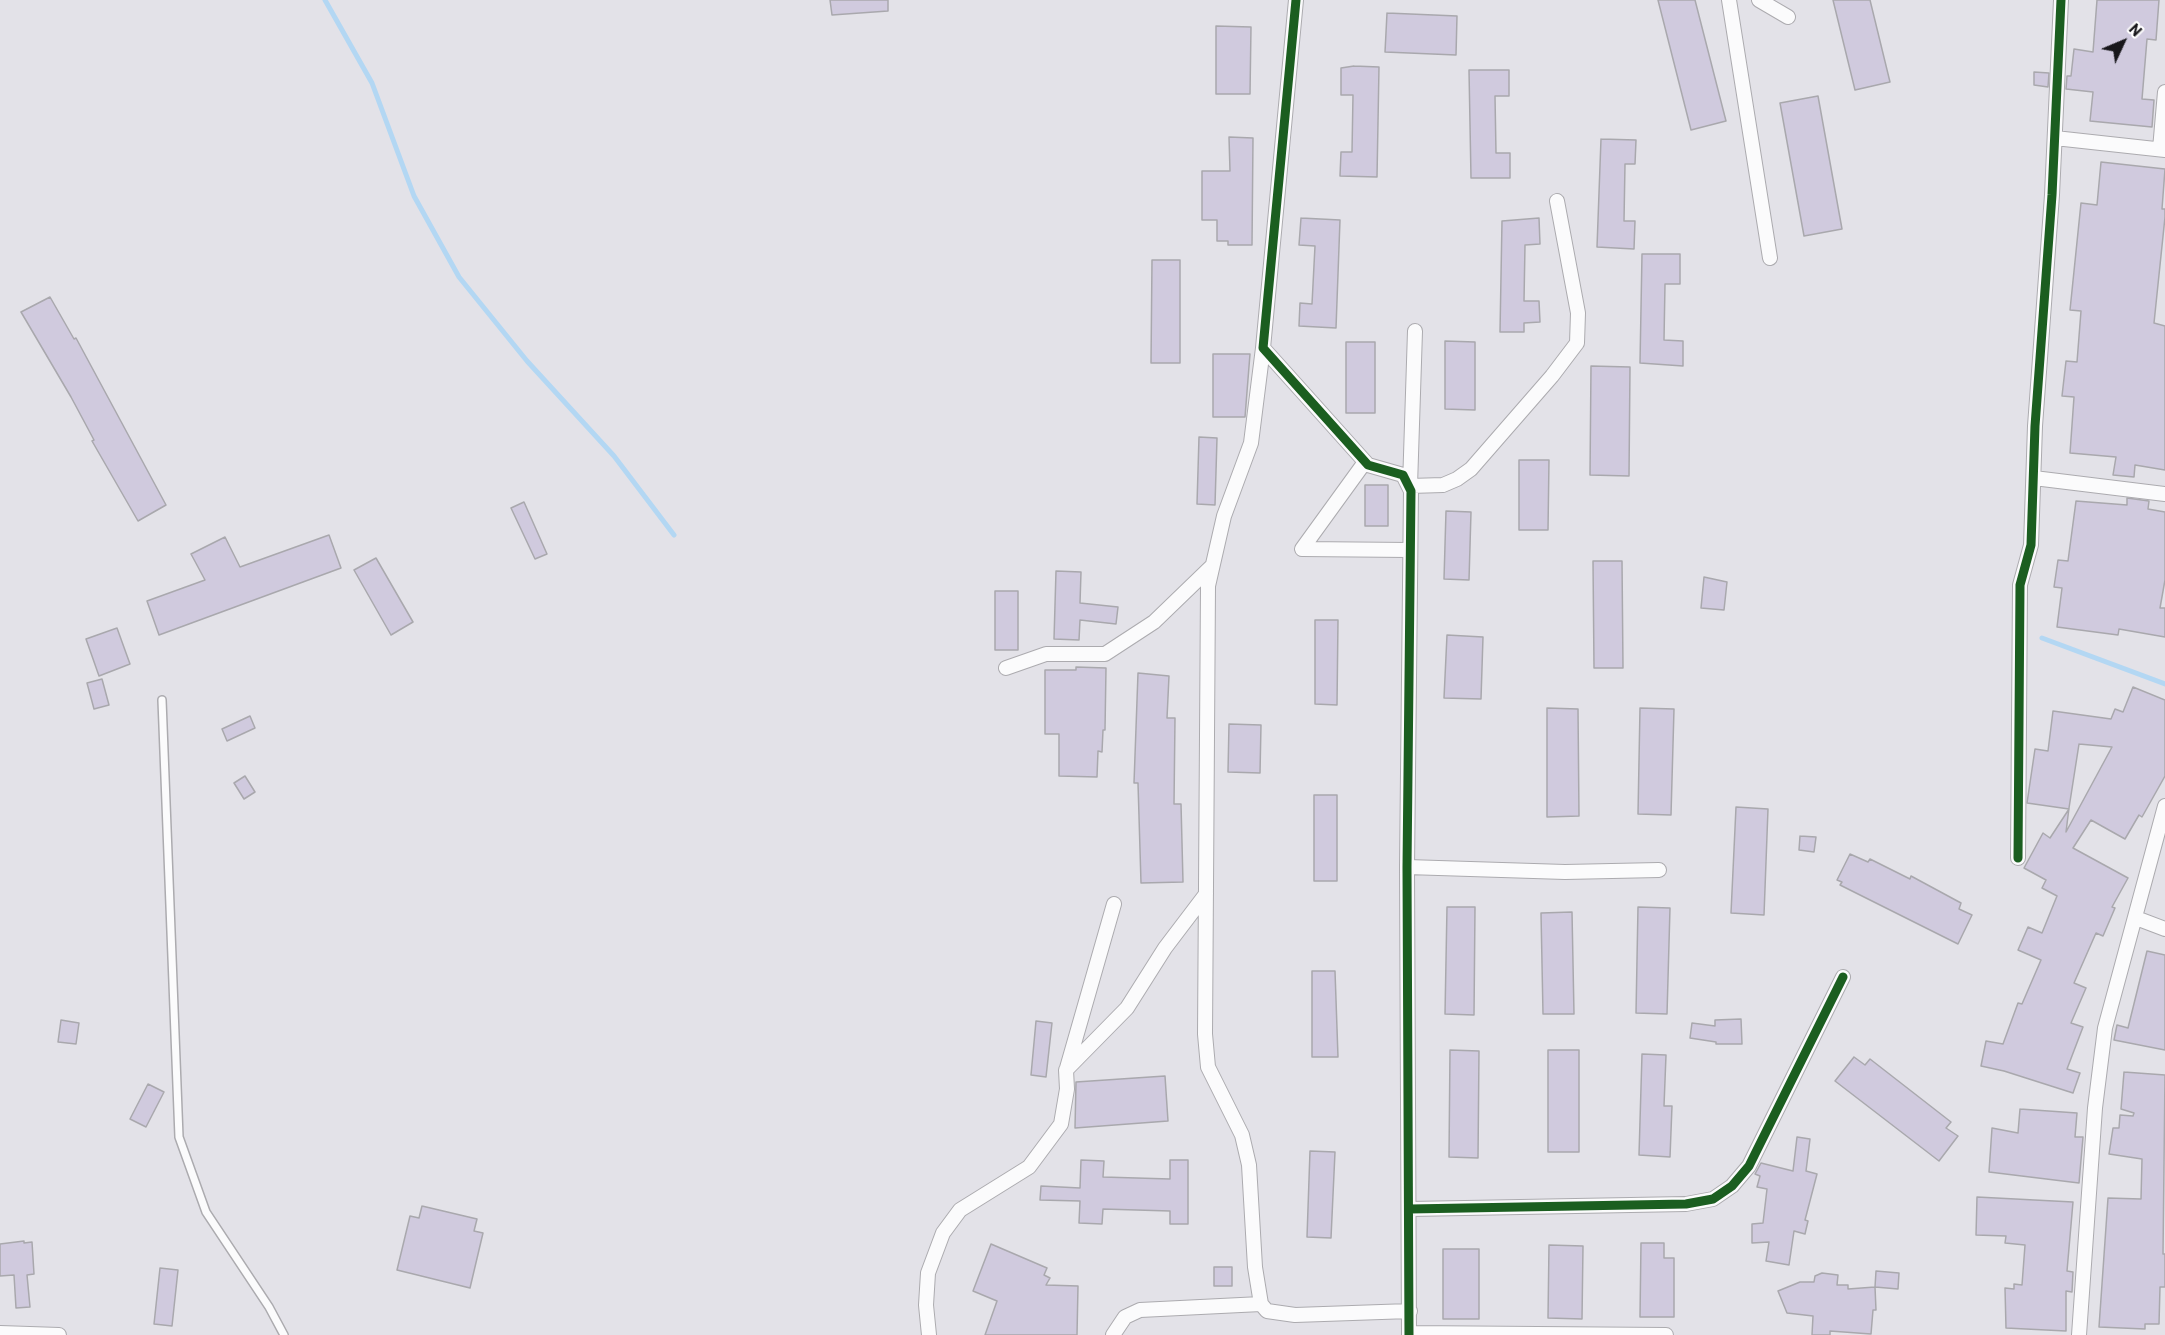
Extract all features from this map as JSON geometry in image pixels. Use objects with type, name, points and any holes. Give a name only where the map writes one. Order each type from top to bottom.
[{"type":"street","points":[[1296,0],[1263,348],[1251,443],[1224,516],[1208,586],[1205,1034],[1208,1067],[1242,1135],[1247,1155],[1255,1267],[1261,1304],[1267,1311],[1295,1315],[1410,1311]]},
{"type":"street","points":[[1729,0],[1770,258]]},
{"type":"street","points":[[1759,0],[1788,17]]},
{"type":"street","points":[[2018,858],[2020,585],[2031,545],[2035,426],[2055,138],[2061,0]]},
{"type":"street","points":[[2055,138],[2163,149],[2165,92]]},
{"type":"street","points":[[1410,486],[1443,485],[1471,469],[1552,376],[1576,343],[1578,313],[1557,201]]},
{"type":"street","points":[[1416,331],[1409,550],[1407,867],[1409,1334],[1666,1335]]},
{"type":"street","points":[[1263,348],[1365,462],[1380,470],[1403,475],[1410,486]]},
{"type":"street","points":[[1365,462],[1302,549],[1409,550]]},
{"type":"street","points":[[2034,478],[2165,494]]},
{"type":"street","points":[[1006,668],[1046,654],[1105,654],[1154,622],[1212,566]]},
{"type":"street","points":[[2079,1335],[2095,1108],[2105,1028],[2165,806]]},
{"type":"street","points":[[1407,867],[1565,872],[1659,870]]},
{"type":"street","points":[[1066,1070],[1127,1008],[1166,948],[1206,894]]},
{"type":"street","points":[[930,1335],[926,1305],[928,1272],[943,1233],[960,1210],[1029,1167],[1061,1124],[1067,1089],[1066,1070],[1113,904]]},
{"type":"street","points":[[2136,918],[2165,928]]},
{"type":"street","points":[[1410,1209],[1686,1204],[1713,1199],[1732,1186],[1749,1166],[1842,977]]},
{"type":"street","points":[[1113,1335],[1125,1317],[1140,1310],[1162,1307],[1261,1304]]},
{"type":"street","points":[[0,1333],[59,1335]]},
{"type":"lane","points":[[162,700],[178,1137],[206,1212],[269,1307],[284,1335]]},
{"type":"building","points":[[830,0],[888,0],[888,11],[832,15]]},
{"type":"building","points":[[1658,0],[1695,0],[1726,121],[1691,130]]},
{"type":"building","points":[[1833,0],[1870,0],[1890,82],[1855,90]]},
{"type":"building","points":[[2097,0],[2159,0],[2156,40],[2147,39],[2142,99],[2154,100],[2152,127],[2090,121],[2093,92],[2066,89],[2067,76],[2071,76],[2074,49],[2093,52]]},
{"type":"building","points":[[1387,13],[1457,16],[1456,55],[1385,52]]},
{"type":"building","points":[[1216,26],[1251,27],[1250,94],[1216,94]]},
{"type":"building","points":[[1379,67],[1377,177],[1340,176],[1341,152],[1352,152],[1353,95],[1341,95],[1341,68]]},
{"type":"building","points":[[1469,70],[1509,70],[1509,96],[1495,96],[1496,153],[1510,153],[1510,178],[1471,178]]},
{"type":"building","points":[[2034,72],[2049,73],[2048,87],[2034,85]]},
{"type":"building","points":[[1818,96],[1842,229],[1804,236],[1780,103]]},
{"type":"building","points":[[1229,137],[1253,138],[1252,245],[1228,245],[1228,241],[1217,241],[1217,220],[1202,220],[1202,171],[1230,171]]},
{"type":"building","points":[[1601,139],[1636,140],[1635,164],[1625,164],[1624,221],[1635,221],[1634,249],[1597,247]]},
{"type":"building","points":[[2101,162],[2165,169],[2162,209],[2165,209],[2165,217],[2154,323],[2165,326],[2165,470],[2135,465],[2134,477],[2113,475],[2116,457],[2070,453],[2074,397],[2062,396],[2066,361],[2077,362],[2081,311],[2070,310],[2081,203],[2097,205]]},
{"type":"building","points":[[1301,218],[1340,220],[1336,328],[1299,326],[1300,303],[1312,304],[1315,246],[1299,245]]},
{"type":"building","points":[[1539,218],[1540,244],[1525,245],[1524,301],[1539,301],[1540,322],[1524,323],[1524,332],[1500,332],[1502,221]]},
{"type":"building","points":[[1642,254],[1680,254],[1680,284],[1665,284],[1664,340],[1683,341],[1683,366],[1640,363]]},
{"type":"building","points":[[1152,260],[1180,260],[1180,363],[1151,363]]},
{"type":"building","points":[[50,297],[74,339],[76,338],[166,505],[138,521],[92,441],[94,440],[71,397],[21,312]]},
{"type":"building","points":[[1445,341],[1475,342],[1475,410],[1445,409]]},
{"type":"building","points":[[1346,342],[1375,342],[1375,413],[1346,413]]},
{"type":"building","points":[[1213,354],[1250,354],[1245,417],[1213,417]]},
{"type":"building","points":[[1591,366],[1630,367],[1629,476],[1590,475]]},
{"type":"building","points":[[1199,437],[1217,438],[1215,505],[1197,504]]},
{"type":"building","points":[[1519,460],[1549,460],[1548,530],[1519,530]]},
{"type":"building","points":[[1365,485],[1388,485],[1388,526],[1365,526]]},
{"type":"building","points":[[2127,498],[2149,501],[2148,509],[2165,512],[2165,580],[2160,608],[2165,608],[2165,637],[2119,629],[2118,635],[2057,627],[2062,588],[2054,587],[2058,560],[2068,561],[2076,501],[2127,505]]},
{"type":"building","points":[[524,502],[547,554],[535,559],[511,508]]},
{"type":"building","points":[[1446,511],[1471,512],[1469,580],[1444,579]]},
{"type":"building","points":[[329,535],[341,568],[159,635],[147,601],[205,580],[191,554],[225,537],[240,567]]},
{"type":"building","points":[[376,558],[413,622],[391,635],[354,570]]},
{"type":"building","points":[[1593,561],[1622,561],[1623,668],[1594,668]]},
{"type":"building","points":[[1056,571],[1081,572],[1080,603],[1118,607],[1116,624],[1080,620],[1079,640],[1054,639]]},
{"type":"building","points":[[1704,577],[1727,582],[1724,610],[1701,608]]},
{"type":"building","points":[[995,591],[1018,591],[1018,650],[995,650]]},
{"type":"building","points":[[1315,620],[1338,620],[1337,705],[1315,704]]},
{"type":"building","points":[[117,628],[130,664],[99,676],[86,639]]},
{"type":"building","points":[[1447,635],[1483,637],[1481,699],[1444,698]]},
{"type":"building","points":[[1076,667],[1106,668],[1105,730],[1103,730],[1102,752],[1098,751],[1097,777],[1059,776],[1059,734],[1045,734],[1045,670],[1076,670]]},
{"type":"building","points":[[1138,673],[1169,676],[1167,718],[1175,718],[1174,804],[1181,804],[1183,882],[1141,883],[1138,783],[1134,783]]},
{"type":"building","points":[[102,679],[109,705],[94,709],[87,683]]},
{"type":"building","points":[[2133,687],[2165,700],[2165,776],[2142,817],[2139,815],[2125,839],[2091,820],[2073,848],[2128,878],[2112,907],[2115,908],[2103,936],[2096,933],[2074,983],[2086,988],[2071,1023],[2083,1027],[2067,1069],[2080,1073],[2073,1093],[1981,1066],[1986,1041],[2003,1044],[2018,1003],[2022,1004],[2041,960],[2018,950],[2028,927],[2042,933],[2057,896],[2042,888],[2046,880],[2024,868],[2043,833],[2050,838],[2069,809],[2027,803],[2035,749],[2048,751],[2053,711],[2111,719],[2115,709],[2123,712]],"holes":[[[2079,744],[2112,747],[2066,832],[2069,809]]]},
{"type":"building","points":[[1547,708],[1578,709],[1579,816],[1547,817]]},
{"type":"building","points":[[1640,708],[1674,709],[1671,815],[1638,814]]},
{"type":"building","points":[[250,716],[255,728],[227,741],[222,729]]},
{"type":"building","points":[[1229,724],[1261,725],[1260,773],[1228,772]]},
{"type":"building","points":[[245,776],[255,792],[244,799],[234,783]]},
{"type":"building","points":[[1314,795],[1337,795],[1337,881],[1314,881]]},
{"type":"building","points":[[1736,807],[1768,809],[1764,915],[1731,913]]},
{"type":"building","points":[[1800,836],[1816,837],[1814,852],[1799,850]]},
{"type":"building","points":[[1850,854],[1868,862],[1870,859],[1910,879],[1911,876],[1961,903],[1959,909],[1972,915],[1958,944],[1840,885],[1842,882],[1837,880]]},
{"type":"building","points":[[1447,907],[1475,907],[1474,1015],[1445,1014]]},
{"type":"building","points":[[1638,907],[1670,908],[1667,1014],[1636,1013]]},
{"type":"building","points":[[1572,912],[1574,1014],[1543,1014],[1541,913]]},
{"type":"building","points":[[2147,951],[2165,955],[2165,1050],[2114,1040],[2117,1025],[2128,1028]]},
{"type":"building","points":[[1312,971],[1335,971],[1338,1057],[1312,1057]]},
{"type":"building","points":[[1741,1019],[1742,1044],[1716,1044],[1716,1042],[1690,1038],[1692,1023],[1715,1026],[1715,1020]]},
{"type":"building","points":[[61,1020],[79,1023],[76,1044],[58,1042]]},
{"type":"building","points":[[1036,1021],[1052,1023],[1046,1077],[1031,1075]]},
{"type":"building","points":[[1450,1050],[1479,1051],[1478,1158],[1449,1157]]},
{"type":"building","points":[[1548,1050],[1579,1050],[1579,1152],[1548,1152]]},
{"type":"building","points":[[1642,1054],[1666,1055],[1664,1106],[1672,1106],[1670,1157],[1639,1155]]},
{"type":"building","points":[[1854,1057],[1865,1065],[1870,1059],[1951,1122],[1946,1128],[1958,1136],[1939,1161],[1835,1081]]},
{"type":"building","points":[[2124,1072],[2165,1075],[2163,1254],[2165,1254],[2165,1287],[2160,1287],[2159,1324],[2145,1324],[2145,1329],[2099,1327],[2108,1198],[2141,1199],[2142,1159],[2109,1154],[2113,1128],[2119,1128],[2120,1115],[2133,1116],[2134,1113],[2121,1109]]},
{"type":"building","points":[[1165,1076],[1168,1121],[1075,1128],[1076,1082]]},
{"type":"building","points":[[148,1084],[164,1092],[146,1127],[130,1119]]},
{"type":"building","points":[[2020,1109],[2077,1113],[2075,1137],[2083,1137],[2079,1183],[1989,1172],[1992,1128],[2018,1133]]},
{"type":"building","points":[[1797,1137],[1810,1139],[1806,1171],[1817,1174],[1805,1220],[1808,1221],[1805,1234],[1794,1231],[1789,1265],[1766,1261],[1769,1242],[1752,1243],[1752,1224],[1763,1223],[1767,1189],[1757,1187],[1760,1176],[1755,1174],[1761,1163],[1793,1171]]},
{"type":"building","points":[[1310,1151],[1335,1152],[1331,1238],[1307,1237]]},
{"type":"building","points":[[1081,1160],[1104,1161],[1103,1177],[1170,1179],[1170,1160],[1188,1160],[1188,1224],[1170,1224],[1170,1211],[1103,1209],[1102,1224],[1079,1223],[1080,1201],[1040,1200],[1041,1186],[1080,1188]]},
{"type":"building","points":[[1977,1197],[2073,1202],[2067,1271],[2073,1272],[2072,1292],[2066,1291],[2066,1331],[2006,1328],[2005,1288],[2014,1289],[2014,1284],[2022,1285],[2025,1245],[2005,1243],[2006,1236],[1976,1235]]},
{"type":"building","points":[[422,1206],[477,1219],[474,1231],[483,1233],[470,1288],[397,1270],[410,1216],[419,1218]]},
{"type":"building","points":[[24,1241],[24,1243],[32,1242],[34,1274],[27,1275],[30,1307],[16,1308],[14,1275],[0,1276],[0,1244]]},
{"type":"building","points":[[1641,1243],[1664,1243],[1664,1258],[1674,1258],[1674,1317],[1640,1317]]},
{"type":"building","points":[[991,1244],[1047,1268],[1044,1275],[1050,1278],[1046,1285],[1078,1286],[1077,1335],[985,1335],[997,1301],[973,1291]]},
{"type":"building","points":[[1549,1245],[1583,1246],[1582,1319],[1548,1318]]},
{"type":"building","points":[[1443,1249],[1479,1249],[1479,1319],[1443,1319]]},
{"type":"building","points":[[1214,1267],[1232,1267],[1232,1286],[1214,1286]]},
{"type":"building","points":[[160,1268],[178,1270],[172,1326],[154,1324]]},
{"type":"building","points":[[1876,1271],[1899,1273],[1898,1289],[1875,1287]]},
{"type":"building","points":[[1822,1273],[1838,1275],[1837,1285],[1848,1285],[1848,1289],[1875,1287],[1876,1310],[1873,1310],[1871,1334],[1830,1331],[1830,1335],[1812,1335],[1813,1316],[1787,1313],[1778,1291],[1800,1282],[1814,1282],[1815,1276]]},
{"type":"waterway","points":[[325,0],[372,83],[414,196],[459,277],[527,361],[614,456],[674,535]]},
{"type":"waterway","points":[[2042,638],[2165,684]]},
{"type":"cycle path","points":[[1296,0],[1263,348],[1368,465],[1403,475],[1411,491],[1407,867],[1409,1335]]},
{"type":"cycle path","points":[[2018,858],[2020,585],[2031,545],[2035,426],[2052,195],[2061,0]]},
{"type":"cycle path","points":[[1410,1209],[1686,1204],[1713,1199],[1732,1186],[1749,1166],[1843,977]]}]
